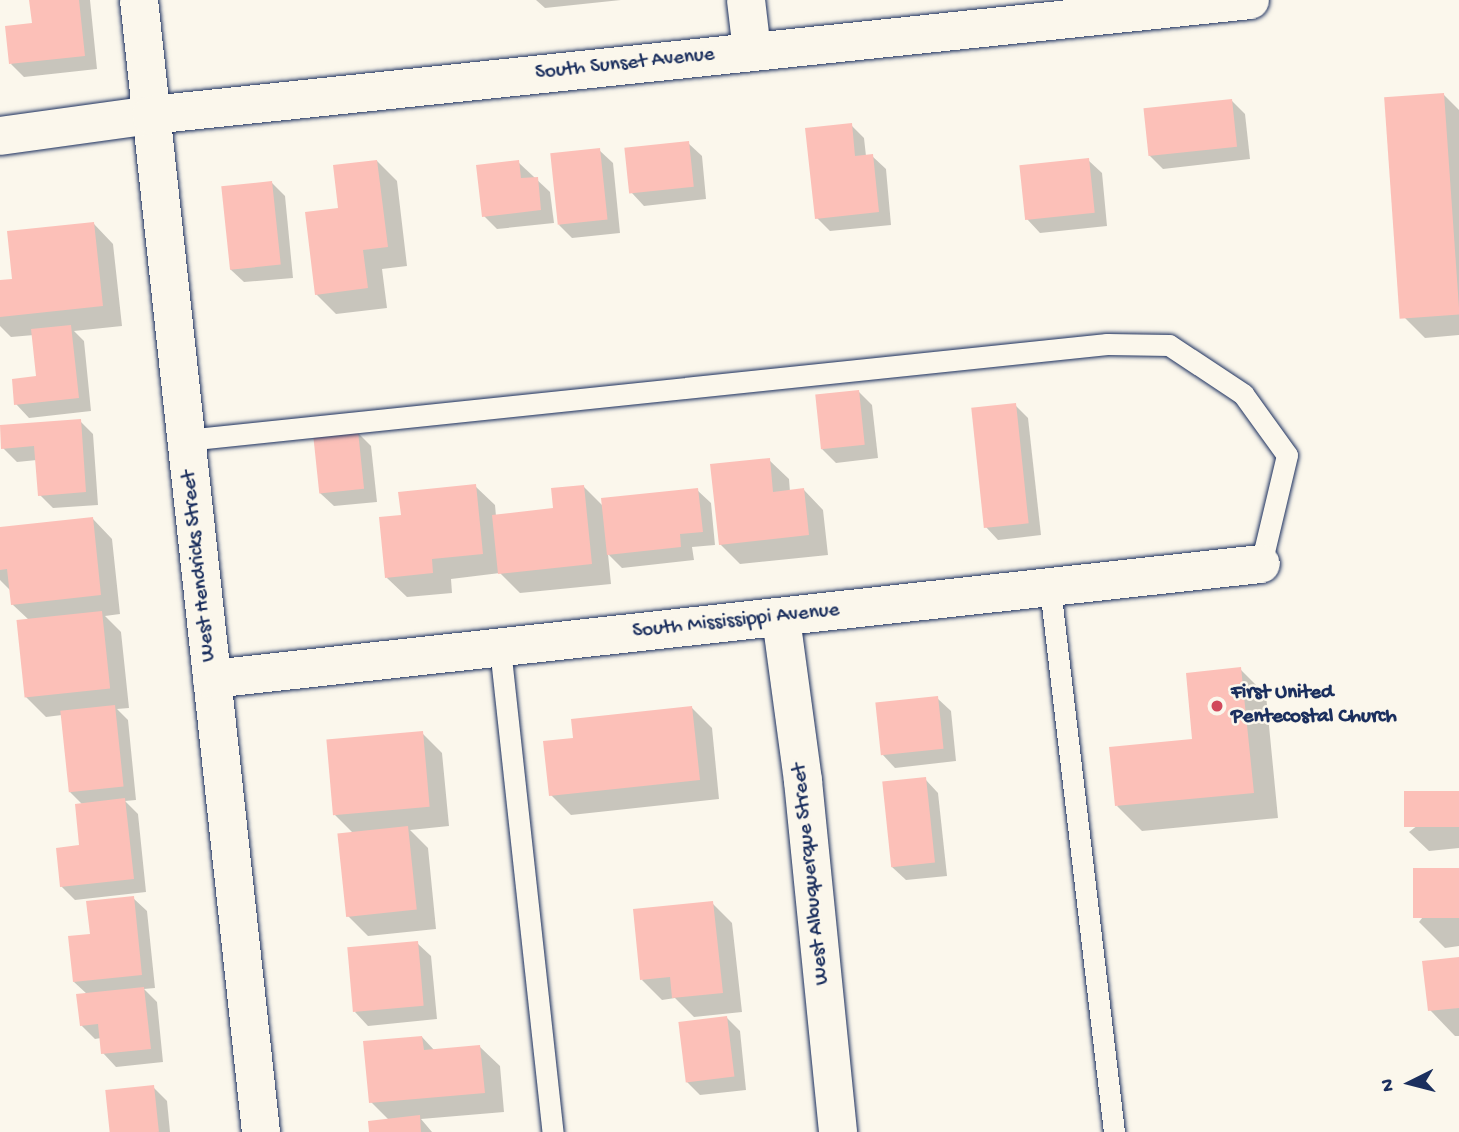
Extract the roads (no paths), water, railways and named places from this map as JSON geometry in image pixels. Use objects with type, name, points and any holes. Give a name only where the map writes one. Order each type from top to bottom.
[{"type":"street","name":"West Hendricks Street","points":[[139,0],[261,1132]]},
{"type":"street","points":[[746,0],[752,51]]},
{"type":"street","name":"South Sunset Avenue","points":[[0,136],[151,116],[1250,0]]},
{"type":"street","name":"South Mississippi Avenue","points":[[212,679],[1261,564]]},
{"type":"street","name":"West Albuquerque Street","points":[[780,618],[803,781],[838,1132]]},
{"type":"lane","points":[[187,440],[1107,344],[1169,345],[1243,394],[1287,455],[1261,564]]},
{"type":"lane","points":[[1050,588],[1114,1132]]},
{"type":"lane","points":[[500,648],[553,1132]]},
{"type":"place","name":"First United Pentecostal Church","points":[[1217,706]]}]
